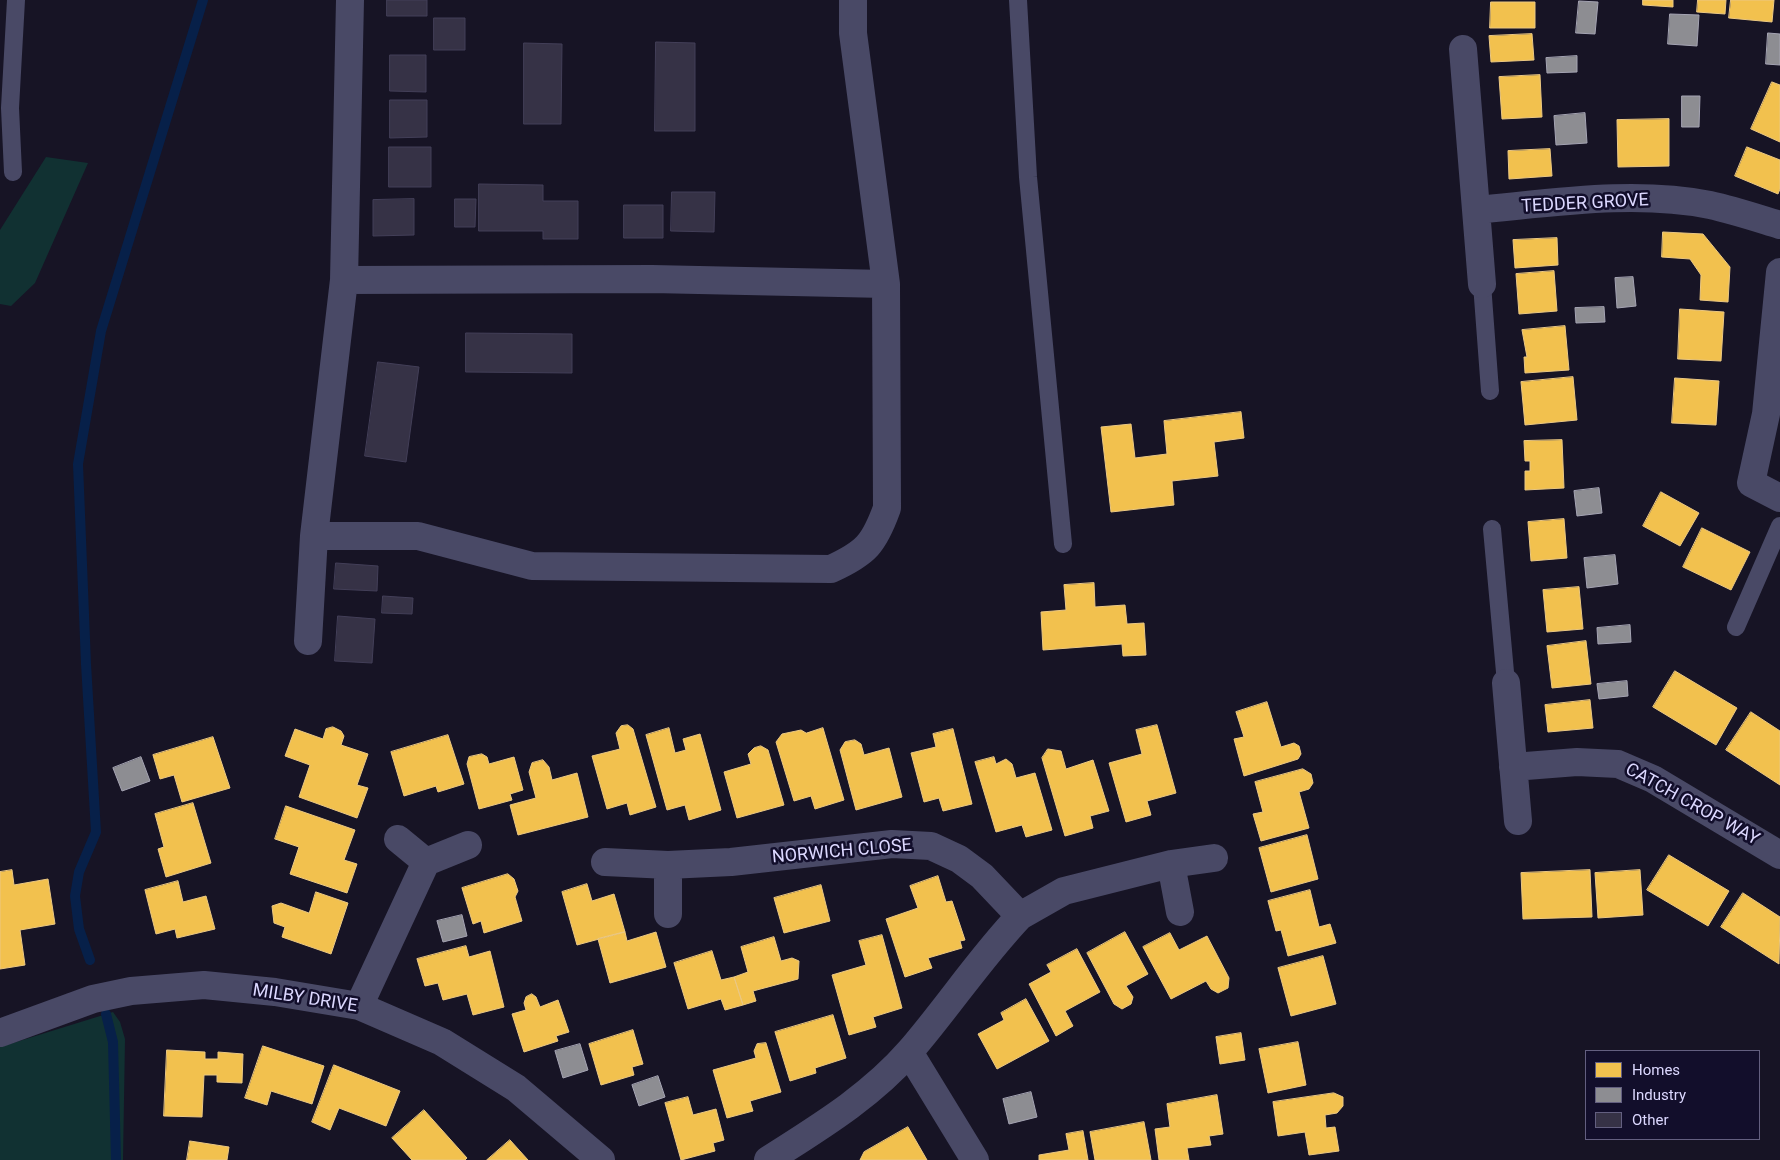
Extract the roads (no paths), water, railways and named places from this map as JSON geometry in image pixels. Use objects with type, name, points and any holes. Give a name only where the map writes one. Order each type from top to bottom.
[{"type":"street","points":[[308,641],[314,536],[344,280],[350,0]]},
{"type":"street","points":[[314,536],[418,536],[532,566],[831,569],[858,557],[878,534],[887,508],[886,284],[853,33],[853,0]]},
{"type":"street","points":[[1463,49],[1482,284]]},
{"type":"street","name":"TEDDER GROVE","points":[[1476,210],[1601,199],[1670,200],[1710,205],[1780,224]]},
{"type":"street","points":[[1780,272],[1766,414],[1752,483],[1780,498]]},
{"type":"street","points":[[344,280],[652,279],[886,284]]},
{"type":"street","points":[[1506,684],[1518,821]]},
{"type":"street","name":"CATCH CROP WAY","points":[[1513,767],[1577,762],[1618,764],[1653,779],[1780,855]]},
{"type":"street","points":[[398,839],[426,862]]},
{"type":"street","name":"NORWICH CLOSE","points":[[605,862],[668,865],[731,862],[892,844],[931,846],[959,859],[982,876],[1020,916]]},
{"type":"street","points":[[359,1006],[426,862],[468,846]]},
{"type":"street","points":[[768,1160],[846,1110],[909,1052],[998,939],[1020,916],[1064,891],[1171,864],[1214,858]]},
{"type":"street","points":[[1171,864],[1180,912]]},
{"type":"street","points":[[668,865],[668,914]]},
{"type":"street","name":"MILBY DRIVE","points":[[0,1033],[93,999],[131,991],[204,985],[275,992],[359,1006],[442,1042],[516,1088],[601,1160]]},
{"type":"street","points":[[909,1052],[975,1160]]},
{"type":"lane","points":[[13,172],[10,108],[16,0]]},
{"type":"lane","points":[[1018,0],[1028,177],[1063,544]]},
{"type":"lane","points":[[1482,284],[1490,391]]},
{"type":"lane","points":[[1736,627],[1780,526]]},
{"type":"lane","points":[[1492,529],[1506,684]]},
{"type":"waterway","points":[[90,960],[79,929],[75,896],[79,872],[96,832],[86,664],[78,464],[101,331],[203,0]]},
{"type":"waterway","points":[[106,1014],[113,1042],[116,1160]]}]
